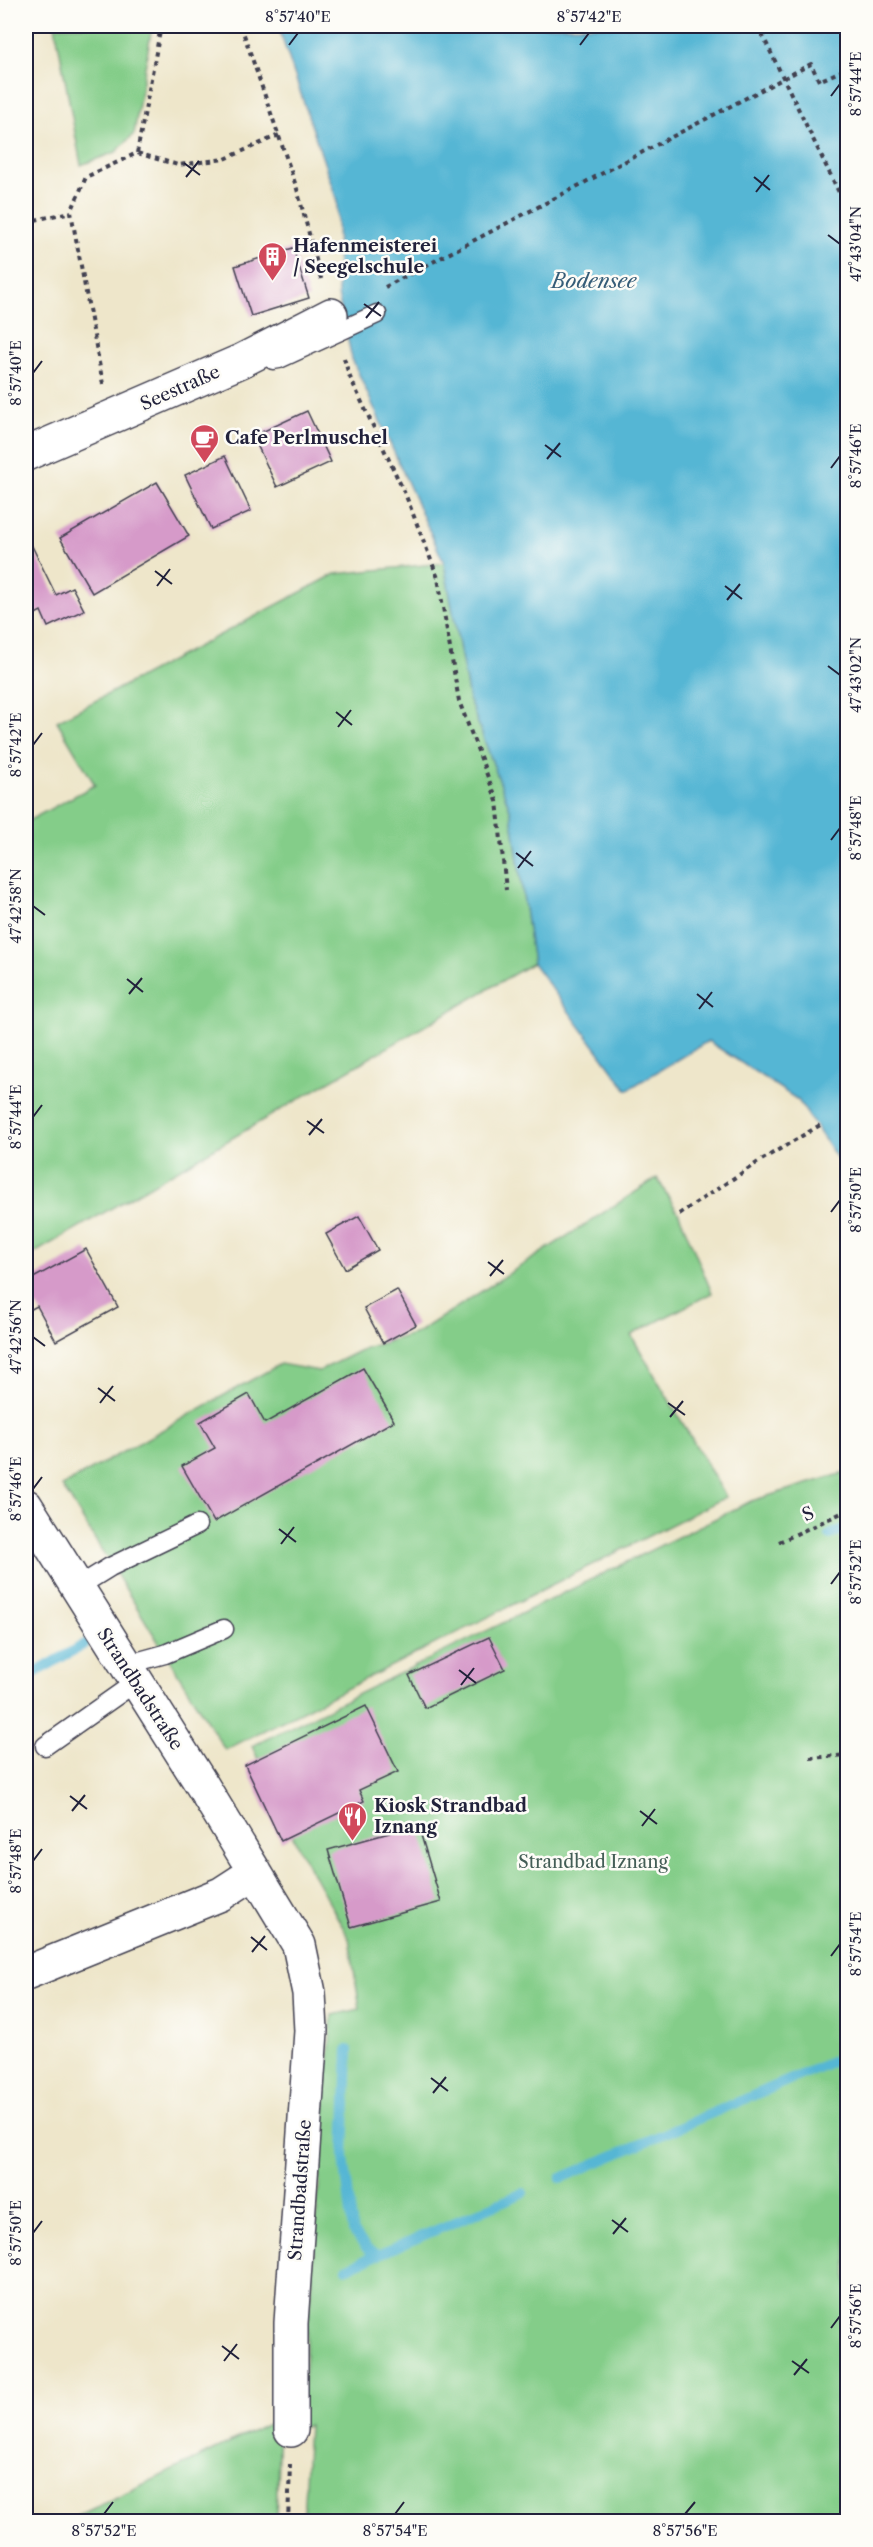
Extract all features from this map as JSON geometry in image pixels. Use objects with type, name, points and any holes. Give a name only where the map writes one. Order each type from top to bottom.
[{"type":"street","name":"Seestraße","points":[[26,454],[241,361],[334,324]]},
{"type":"street","name":"Strandbadstraße","points":[[26,1507],[300,1946],[309,1993],[311,2031],[291,2323],[291,2430]]},
{"type":"street","points":[[26,1973],[221,1894],[255,1872]]},
{"type":"lane","points":[[334,324],[377,314]]},
{"type":"lane","points":[[76,1588],[110,1567],[197,1525]]},
{"type":"lane","points":[[45,1746],[130,1674],[165,1654],[224,1629]]},
{"type":"path","points":[[137,153],[161,26]]},
{"type":"path","points":[[241,26],[297,189],[349,375],[406,496],[438,578],[459,701],[497,801],[506,890]]},
{"type":"path","points":[[758,26],[782,80],[848,211]]},
{"type":"path","points":[[384,288],[811,64],[819,81],[841,71]]},
{"type":"path","points":[[109,419],[71,212],[86,177],[137,153],[178,165],[225,159],[279,135]]},
{"type":"path","points":[[26,222],[71,212]]},
{"type":"path","points":[[679,1214],[763,1159],[822,1124]]},
{"type":"path","name":"S","points":[[779,1542],[848,1510]]},
{"type":"path","points":[[810,1758],[848,1755]]},
{"type":"path","points":[[288,2522],[291,2430]]},
{"type":"green space","points":[[55,26],[152,26],[134,134],[116,152],[81,165]]},
{"type":"green space","points":[[444,563],[469,699],[511,812],[533,963],[26,1258],[26,822],[95,785],[57,721],[335,574]]},
{"type":"green space","points":[[657,1178],[679,1214],[712,1293],[631,1335],[726,1497],[225,1750],[62,1486],[280,1364],[319,1371],[365,1348],[417,1333]]},
{"type":"green space","name":"Strandbad Iznang","points":[[847,1472],[847,2521],[303,2521],[308,2425],[300,2429],[332,2015],[360,2009],[349,1938],[298,1847],[252,1746],[751,1501]]},
{"type":"green space","points":[[279,2419],[276,2521],[67,2521]]},
{"type":"water","name":"Bodensee","points":[[278,26],[847,26],[847,1173],[798,1100],[708,1041],[627,1090],[533,963],[511,812],[469,699],[444,563],[352,359],[338,295],[337,201]]},
{"type":"building","name":"Hafenmeisterei / Seegelschule","points":[[293,248],[309,298],[251,316],[235,266]]},
{"type":"building","points":[[307,411],[331,462],[277,487],[253,436]]},
{"type":"building","points":[[225,456],[251,511],[211,529],[185,475]]},
{"type":"building","points":[[157,482],[189,536],[92,593],[60,538]]},
{"type":"building","points":[[30,542],[56,595],[72,587],[84,610],[48,627],[41,611],[26,619],[26,544]]},
{"type":"building","points":[[359,1216],[378,1250],[345,1269],[326,1234]]},
{"type":"building","points":[[86,1249],[118,1307],[56,1341],[37,1306],[26,1312],[26,1282]]},
{"type":"building","points":[[397,1290],[416,1325],[383,1343],[364,1308]]},
{"type":"building","points":[[363,1368],[394,1421],[214,1522],[182,1466],[215,1448],[200,1422],[249,1394],[265,1423]]},
{"type":"building","points":[[489,1637],[505,1669],[425,1708],[409,1675]]},
{"type":"building","points":[[366,1706],[398,1772],[359,1790],[364,1801],[281,1841],[245,1765]]},
{"type":"building","points":[[418,1825],[441,1902],[351,1927],[328,1850]]},
{"type":"waterway","points":[[830,1535],[848,1527]]},
{"type":"waterway","points":[[26,1678],[90,1641]]},
{"type":"waterway","points":[[348,2050],[344,2157],[353,2231],[368,2250],[379,2255]]},
{"type":"waterway","points":[[561,2178],[836,2060]]},
{"type":"waterway","points":[[347,2268],[523,2193]]},
{"type":"ferry route","points":[[842,71],[848,68]]},
{"type":"ferry route","points":[[841,71],[848,79]]},
{"type":"place","name":"Hafenmeisterei / Seegelschule","points":[[272,282]]},
{"type":"place","name":"Cafe Perlmuschel","points":[[204,464]]},
{"type":"place","name":"Kiosk Strandbad Iznang","points":[[353,1842]]}]
